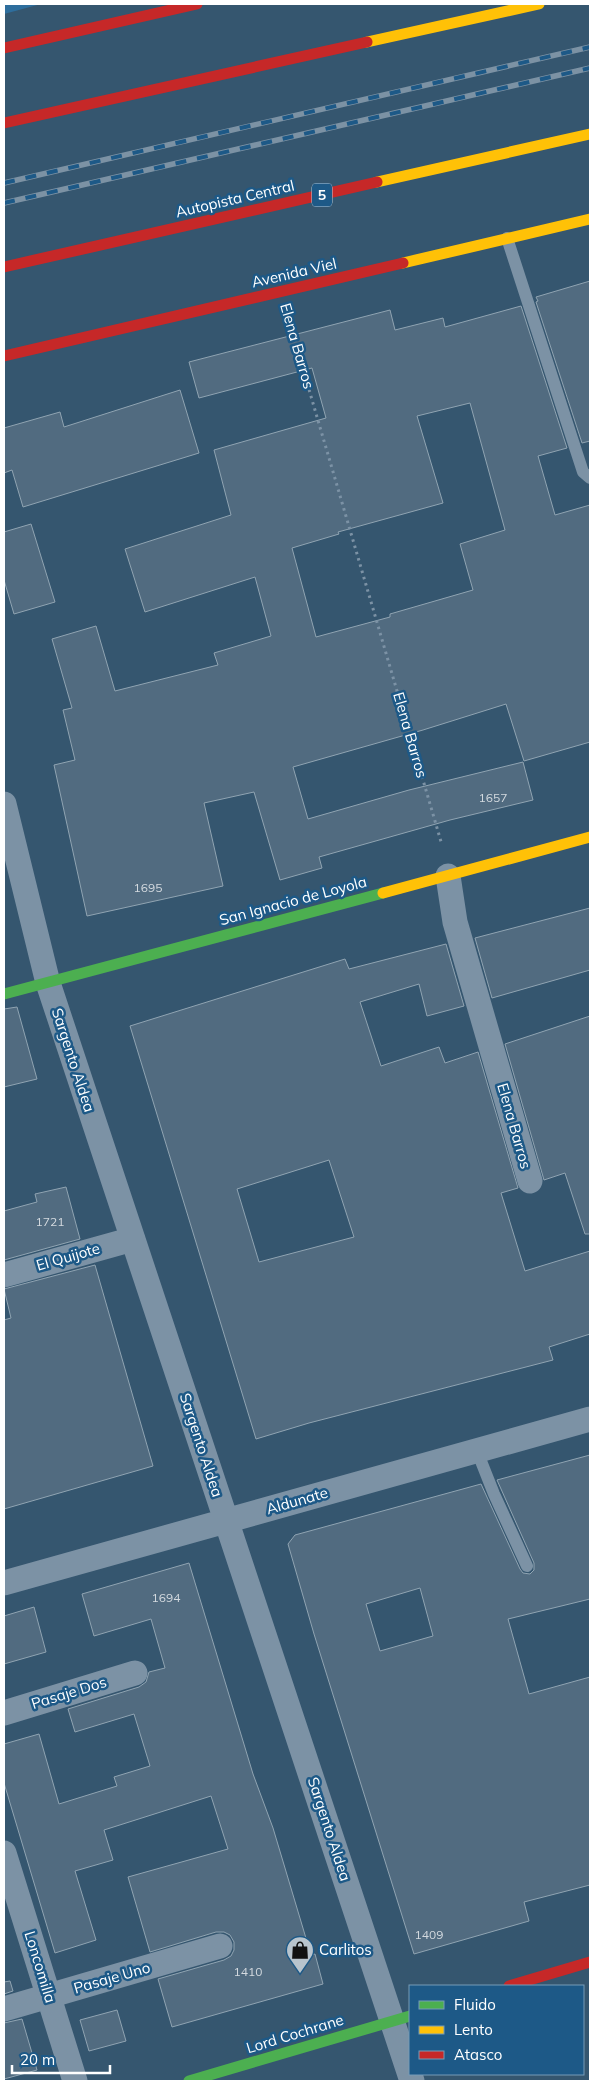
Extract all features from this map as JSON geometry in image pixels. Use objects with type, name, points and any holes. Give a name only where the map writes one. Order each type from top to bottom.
[{"type":"main road","points":[[4,48],[197,4]]},
{"type":"main road","points":[[4,123],[539,4]]},
{"type":"main road","points":[[79,31],[99,14]]},
{"type":"main road","name":"Autopista Central","points":[[4,267],[590,134]]},
{"type":"main road","name":"Avenida Viel","points":[[4,356],[590,219]]},
{"type":"main road","name":"San Ignacio de Loyola","points":[[4,994],[590,837]]},
{"type":"main road","points":[[512,1985],[590,1962]]},
{"type":"main road","name":"Lord Cochrane","points":[[189,2081],[401,2018]]},
{"type":"street","name":"Sargento Aldea","points":[[4,804],[48,983],[226,1521],[401,2018],[409,2064]]},
{"type":"street","name":"Elena Barros","points":[[448,876],[455,922],[530,1181]]},
{"type":"street","name":"El Quijote","points":[[4,1275],[133,1239]]},
{"type":"street","name":"Aldunate","points":[[4,1583],[590,1419]]},
{"type":"street","name":"Pasaje Dos","points":[[4,1713],[135,1673]]},
{"type":"street","name":"Loncomilla","points":[[4,1853],[75,2081]]},
{"type":"street","name":"Pasaje Uno","points":[[4,2009],[220,1946]]},
{"type":"lane","points":[[507,238],[583,472],[590,478]]},
{"type":"lane","points":[[477,1451],[494,1494],[527,1566]]},
{"type":"path","name":"Elena Barros","points":[[281,292],[440,836],[448,876]]},
{"type":"shaded area","points":[[4,4],[41,4],[4,14]]},
{"type":"building","points":[[590,281],[590,441],[582,443],[536,302],[538,301],[536,297]]},
{"type":"building","points":[[521,306],[567,448],[538,456],[555,515],[590,505],[590,742],[524,761],[506,704],[293,767],[308,819],[409,790],[523,762],[533,800],[450,820],[319,857],[322,868],[280,880],[254,792],[204,803],[223,886],[87,916],[54,765],[75,760],[63,710],[72,708],[52,639],[96,626],[115,691],[218,665],[214,653],[271,636],[255,577],[145,612],[125,549],[231,515],[214,450],[326,418],[312,368],[199,398],[189,362],[390,310],[395,330],[443,318],[445,327]],"holes":[[[470,403],[505,530],[460,544],[473,590],[390,614],[390,617],[316,637],[292,548],[339,534],[338,532],[443,503],[417,416]]]},
{"type":"building","points":[[180,390],[199,453],[23,507],[12,470],[4,473],[4,428],[60,412],[64,427]]},
{"type":"building","points":[[31,524],[55,602],[14,614],[4,580],[4,532]]},
{"type":"building","points":[[590,908],[590,970],[492,998],[475,938]]},
{"type":"building","points":[[446,944],[464,1006],[427,1016],[419,984],[360,1002],[381,1066],[439,1047],[445,1063],[478,1052],[518,1188],[501,1193],[525,1271],[590,1251],[590,1334],[549,1347],[553,1360],[309,1423],[256,1439],[130,1026],[345,959],[349,969]],"holes":[[[329,1160],[354,1237],[259,1262],[237,1189]]]},
{"type":"building","points":[[17,1007],[37,1079],[4,1087],[4,1009]]},
{"type":"building","points":[[590,1016],[590,1234],[585,1234],[565,1173],[544,1180],[505,1044]]},
{"type":"building","points":[[66,1187],[80,1239],[4,1260],[4,1211],[37,1202],[35,1194]]},
{"type":"building","points":[[95,1265],[153,1466],[4,1509],[4,1320],[11,1318],[4,1289]]},
{"type":"building","points":[[590,1455],[590,1599],[508,1619],[529,1694],[590,1677],[590,1885],[524,1902],[529,1921],[414,1954],[314,1634],[288,1544],[295,1535],[481,1484],[520,1569],[523,1573],[530,1574],[534,1570],[534,1563],[497,1480]],"holes":[[[420,1588],[433,1636],[380,1651],[366,1604]]]},
{"type":"building","points":[[189,1563],[253,1774],[273,1828],[311,1955],[315,1954],[323,1984],[172,2027],[158,1979],[224,1960],[231,1956],[234,1950],[234,1942],[230,1935],[224,1932],[216,1932],[150,1952],[128,1877],[228,1849],[211,1796],[104,1830],[113,1860],[75,1871],[96,1940],[55,1953],[4,1783],[4,1744],[39,1734],[59,1804],[117,1786],[114,1777],[150,1766],[134,1714],[75,1732],[68,1709],[139,1687],[146,1682],[149,1672],[165,1668],[151,1619],[94,1636],[82,1594]]},
{"type":"building","points":[[34,1607],[46,1652],[4,1664],[4,1616]]},
{"type":"building","points":[[10,1981],[13,1991],[4,1994],[4,1982]]},
{"type":"building","points":[[117,2010],[126,2041],[89,2051],[80,2020]]},
{"type":"building","points":[[22,2019],[37,2070],[4,2079],[4,2023]]},
{"type":"railway","points":[[4,183],[590,47]]},
{"type":"railway","points":[[4,203],[590,68]]},
{"type":"traffic: fast","points":[[4,994],[383,893]]},
{"type":"traffic: fast","points":[[189,2081],[409,2016]]},
{"type":"traffic: slow","points":[[367,42],[539,4]]},
{"type":"traffic: slow","points":[[377,182],[590,134]]},
{"type":"traffic: slow","points":[[403,263],[590,219]]},
{"type":"traffic: slow","points":[[383,893],[590,837]]},
{"type":"traffic: jam","points":[[4,48],[197,4]]},
{"type":"traffic: jam","points":[[4,123],[367,42]]},
{"type":"traffic: jam","points":[[4,267],[377,182]]},
{"type":"traffic: jam","points":[[4,356],[403,263]]},
{"type":"traffic: jam","points":[[512,1985],[590,1962]]},
{"type":"place","name":"Carlitos","points":[[300,1974]]}]
